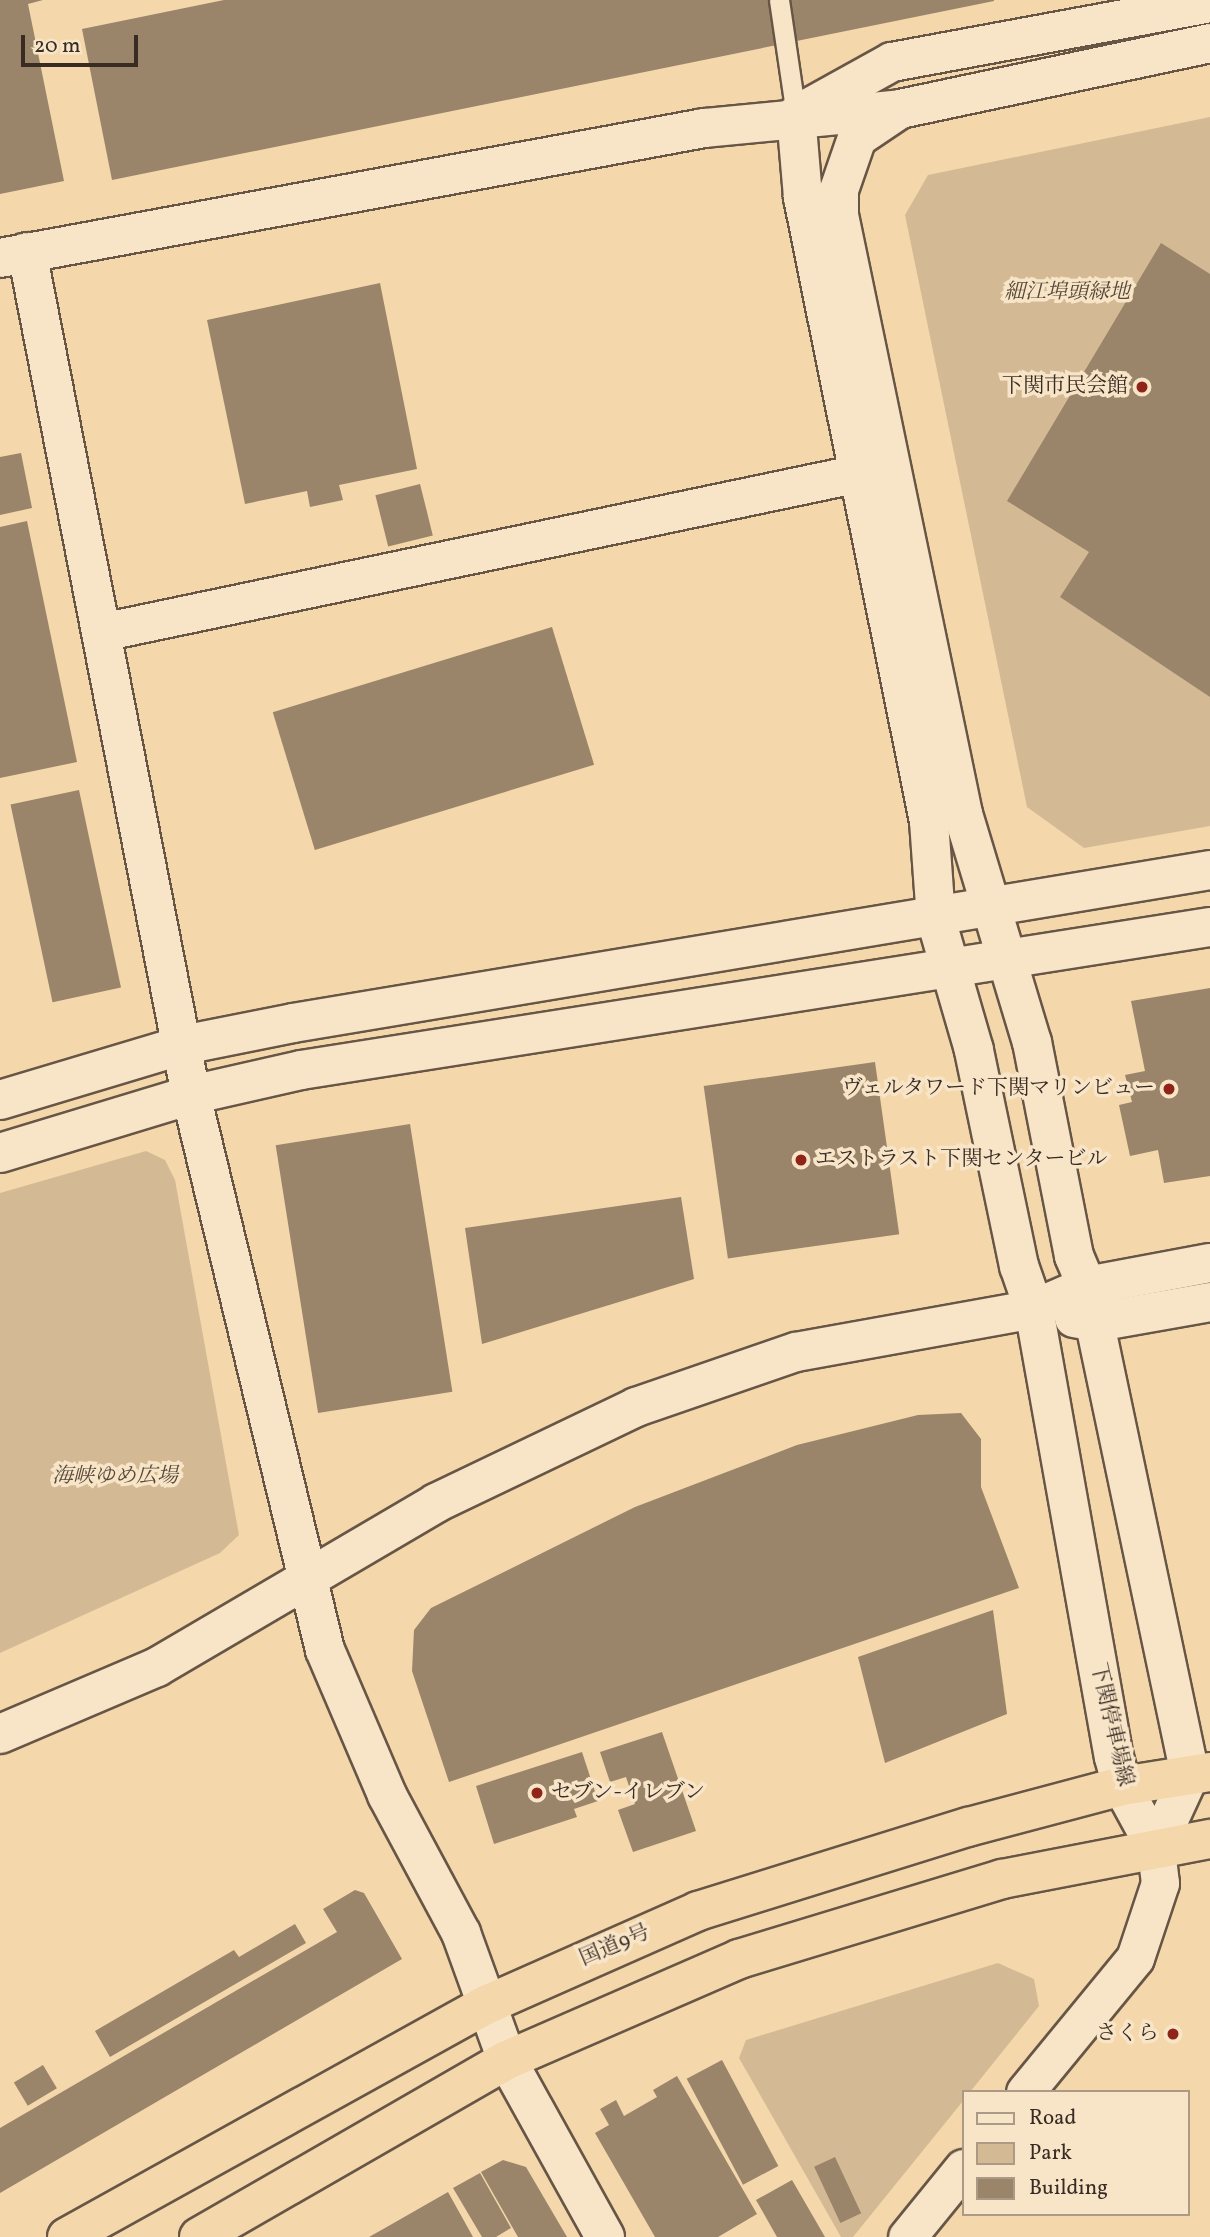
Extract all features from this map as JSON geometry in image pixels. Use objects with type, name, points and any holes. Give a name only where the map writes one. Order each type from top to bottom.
[{"type":"highway","name":"国道9号","points":[[67,2237],[485,2005],[698,1911],[1122,1786],[1200,1773]]},
{"type":"highway","points":[[199,2237],[507,2060],[739,1959],[1002,1879],[1210,1839]]},
{"type":"street","points":[[796,115],[892,62],[1210,3]]},
{"type":"street","points":[[605,2237],[507,2060],[460,1933],[363,1745],[324,1650],[191,1095],[106,631],[14,255],[704,128],[796,115],[900,109],[1210,43]]},
{"type":"street","points":[[839,215],[839,190],[857,138],[900,109]]},
{"type":"street","points":[[796,115],[803,197]]},
{"type":"street","points":[[796,115],[824,168],[839,215],[963,814],[1031,1042],[1074,1256],[1087,1286],[1097,1322],[1200,1773],[1156,1848],[1160,1883],[1135,1958],[1027,2090]]},
{"type":"street","points":[[704,128],[750,133],[769,142],[803,197]]},
{"type":"street","name":"下関停車場線","points":[[803,197],[929,821],[936,919],[947,971],[974,1050],[1018,1266],[1034,1310],[1122,1786],[1156,1848]]},
{"type":"street","points":[[106,631],[859,473]]},
{"type":"street","points":[[0,1100],[183,1045],[936,919],[1210,870]]},
{"type":"street","points":[[0,1153],[191,1095],[301,1070],[1210,928]]},
{"type":"street","points":[[0,1734],[157,1667],[307,1580],[558,1441],[721,1374],[796,1352],[1034,1310],[1087,1286],[1210,1263]]},
{"type":"street","points":[[1034,1310],[1097,1322],[1210,1302]]},
{"type":"street","points":[[908,2237],[962,2169]]},
{"type":"lane","points":[[779,0],[796,115]]},
{"type":"green space","name":"細江埠頭緑地","points":[[1210,117],[1210,826],[1084,848],[1027,807],[905,215],[928,175]]},
{"type":"green space","name":"海峡ゆめ広場","points":[[146,1151],[165,1160],[175,1180],[239,1535],[220,1553],[0,1653],[0,1193]]},
{"type":"green space","points":[[998,1963],[1034,1979],[1039,2006],[972,2090],[962,2090],[962,2102],[853,2237],[841,2237],[739,2058],[746,2040]]},
{"type":"building","points":[[0,0],[43,0],[28,4],[64,181],[0,194]]},
{"type":"building","points":[[224,0],[994,1],[112,180],[82,29]]},
{"type":"building","name":"下関市民会館","points":[[1161,243],[1210,274],[1210,697],[1060,597],[1089,552],[1007,501]]},
{"type":"building","points":[[380,283],[417,469],[339,485],[343,500],[310,507],[307,491],[245,504],[207,320]]},
{"type":"building","points":[[21,453],[32,508],[0,515],[0,457]]},
{"type":"building","points":[[420,484],[433,535],[388,547],[375,495]]},
{"type":"building","points":[[27,521],[77,762],[0,778],[0,527]]},
{"type":"building","points":[[552,627],[594,765],[315,850],[273,712]]},
{"type":"building","points":[[79,790],[121,988],[53,1002],[11,805]]},
{"type":"building","name":"ヴェルタワード下関マリンビュー","points":[[1210,988],[1210,1176],[1164,1183],[1158,1150],[1130,1156],[1119,1105],[1132,1102],[1125,1075],[1145,1071],[1131,1001]]},
{"type":"building","name":"エストラスト下関センタービル","points":[[875,1062],[899,1234],[728,1258],[704,1086]]},
{"type":"building","points":[[410,1124],[452,1392],[318,1413],[276,1145]]},
{"type":"building","points":[[681,1197],[694,1279],[482,1344],[465,1228]]},
{"type":"building","points":[[961,1413],[981,1439],[981,1487],[1019,1588],[449,1782],[412,1671],[414,1630],[431,1608],[635,1507],[797,1445],[918,1415]]},
{"type":"building","points":[[993,1610],[1007,1714],[885,1763],[858,1657]]},
{"type":"building","points":[[662,1732],[696,1831],[633,1852],[618,1810],[635,1804],[626,1777],[610,1782],[600,1752]]},
{"type":"building","name":"セブン-イレブン","points":[[582,1752],[598,1801],[574,1809],[577,1817],[494,1844],[476,1786]]},
{"type":"building","points":[[355,1890],[364,1893],[402,1959],[0,2193],[0,2128],[337,1932],[323,1909]]},
{"type":"building","points":[[295,1924],[306,1943],[110,2057],[95,2031],[234,1950],[239,1957]]},
{"type":"building","points":[[722,2060],[778,2166],[743,2185],[687,2079]]},
{"type":"building","points":[[43,2065],[57,2088],[28,2106],[14,2083]]},
{"type":"building","points":[[677,2076],[757,2214],[718,2237],[655,2237],[595,2133],[609,2125],[600,2109],[616,2100],[624,2116],[657,2097],[653,2090]]},
{"type":"building","points":[[835,2157],[861,2213],[840,2223],[814,2167]]},
{"type":"building","points":[[503,2160],[526,2167],[567,2237],[518,2237],[481,2172]]},
{"type":"building","points":[[480,2173],[511,2228],[496,2237],[482,2237],[453,2188]]},
{"type":"building","points":[[792,2180],[825,2237],[777,2237],[756,2200]]},
{"type":"building","points":[[448,2192],[473,2237],[369,2237],[385,2228]]},
{"type":"place","name":"下関市民会館","points":[[1142,387]]},
{"type":"place","name":"ヴェルタワード下関マリンビュー","points":[[1169,1089]]},
{"type":"place","name":"エストラスト下関センタービル","points":[[801,1160]]},
{"type":"place","name":"セブン-イレブン","points":[[537,1793]]},
{"type":"place","name":"さくら","points":[[1173,2034]]}]
